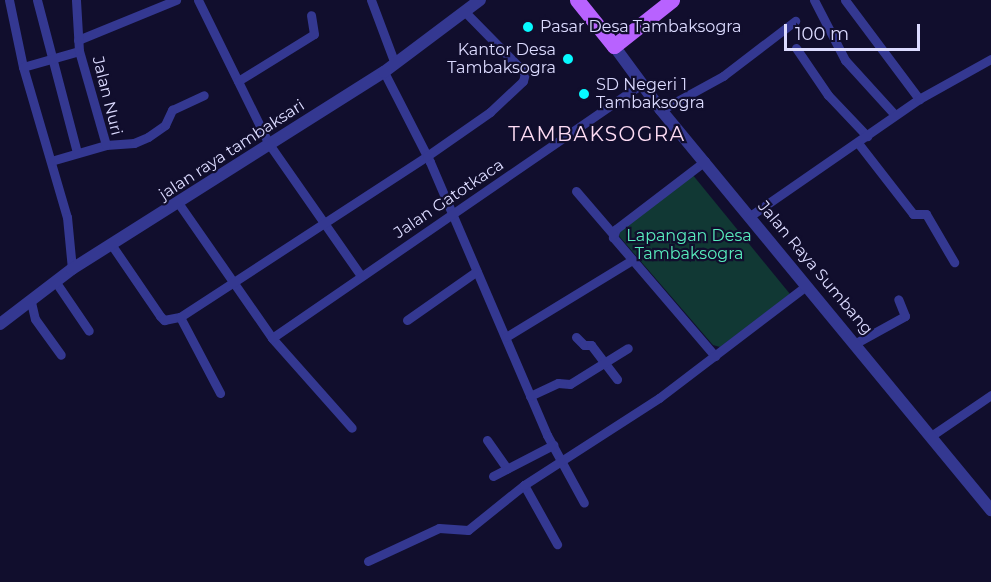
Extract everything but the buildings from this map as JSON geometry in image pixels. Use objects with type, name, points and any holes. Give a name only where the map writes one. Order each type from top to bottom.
[{"type":"main road","points":[[577,0],[614,46],[672,0]]},
{"type":"street","points":[[9,0],[23,67],[67,217],[72,269]]},
{"type":"street","points":[[37,0],[77,153]]},
{"type":"street","name":"Jalan Nuri","points":[[51,162],[106,145],[79,51],[76,0]]},
{"type":"street","points":[[78,40],[176,0]]},
{"type":"street","points":[[198,0],[269,144],[361,276]]},
{"type":"street","points":[[371,0],[395,64]]},
{"type":"street","name":"jalan raya tambaksari","points":[[0,324],[72,269],[112,247],[384,72],[480,0]]},
{"type":"street","points":[[814,0],[845,60],[895,115]]},
{"type":"street","points":[[845,0],[920,99]]},
{"type":"street","points":[[112,247],[160,316],[164,320],[180,317],[234,284],[427,156],[490,112],[525,78],[525,73],[465,12]]},
{"type":"street","points":[[238,81],[314,34],[311,15]]},
{"type":"street","points":[[661,110],[723,76],[795,21]]},
{"type":"street","name":"Jalan Raya Sumbang","points":[[614,46],[661,110],[856,343],[991,510]]},
{"type":"street","points":[[796,48],[828,95],[867,136]]},
{"type":"street","points":[[23,67],[79,51]]},
{"type":"street","points":[[750,216],[858,143],[895,115],[991,59]]},
{"type":"street","points":[[384,72],[427,156],[530,396],[584,503]]},
{"type":"street","name":"Jalan Gatotkaca","points":[[272,338],[642,84]]},
{"type":"street","points":[[106,145],[134,143],[148,136],[165,125],[172,110],[204,95]]},
{"type":"street","points":[[858,143],[913,214],[926,214],[954,262]]},
{"type":"street","points":[[613,234],[705,161]]},
{"type":"street","points":[[576,191],[715,356]]},
{"type":"street","points":[[179,204],[272,338],[352,428]]},
{"type":"street","points":[[506,337],[632,260]]},
{"type":"street","points":[[407,320],[477,271]]},
{"type":"street","points":[[55,281],[89,331]]},
{"type":"street","points":[[368,561],[439,528],[464,532],[524,484],[658,398],[806,286]]},
{"type":"street","points":[[856,343],[905,316],[898,299]]},
{"type":"street","points":[[31,302],[35,319],[61,355]]},
{"type":"street","points":[[180,317],[220,393]]},
{"type":"street","points":[[576,337],[584,345],[591,345],[617,379]]},
{"type":"street","points":[[530,396],[558,383],[570,384],[628,348]]},
{"type":"street","points":[[931,436],[991,395]]},
{"type":"street","points":[[487,440],[507,469]]},
{"type":"street","points":[[493,476],[553,445]]},
{"type":"street","points":[[524,484],[557,543]]},
{"type":"green space","name":"Lapangan Desa Tambaksogra","points":[[692,174],[790,294],[720,347],[713,345],[619,236],[621,229]]},
{"type":"place","name":"Pasar Desa Tambaksogra","points":[[528,27]]},
{"type":"place","name":"Kantor Desa Tambaksogra","points":[[568,59]]},
{"type":"place","name":"SD Negeri 1 Tambaksogra","points":[[584,94]]},
{"type":"district","name":"TAMBAKSOGRA","points":[[597,134]]}]
